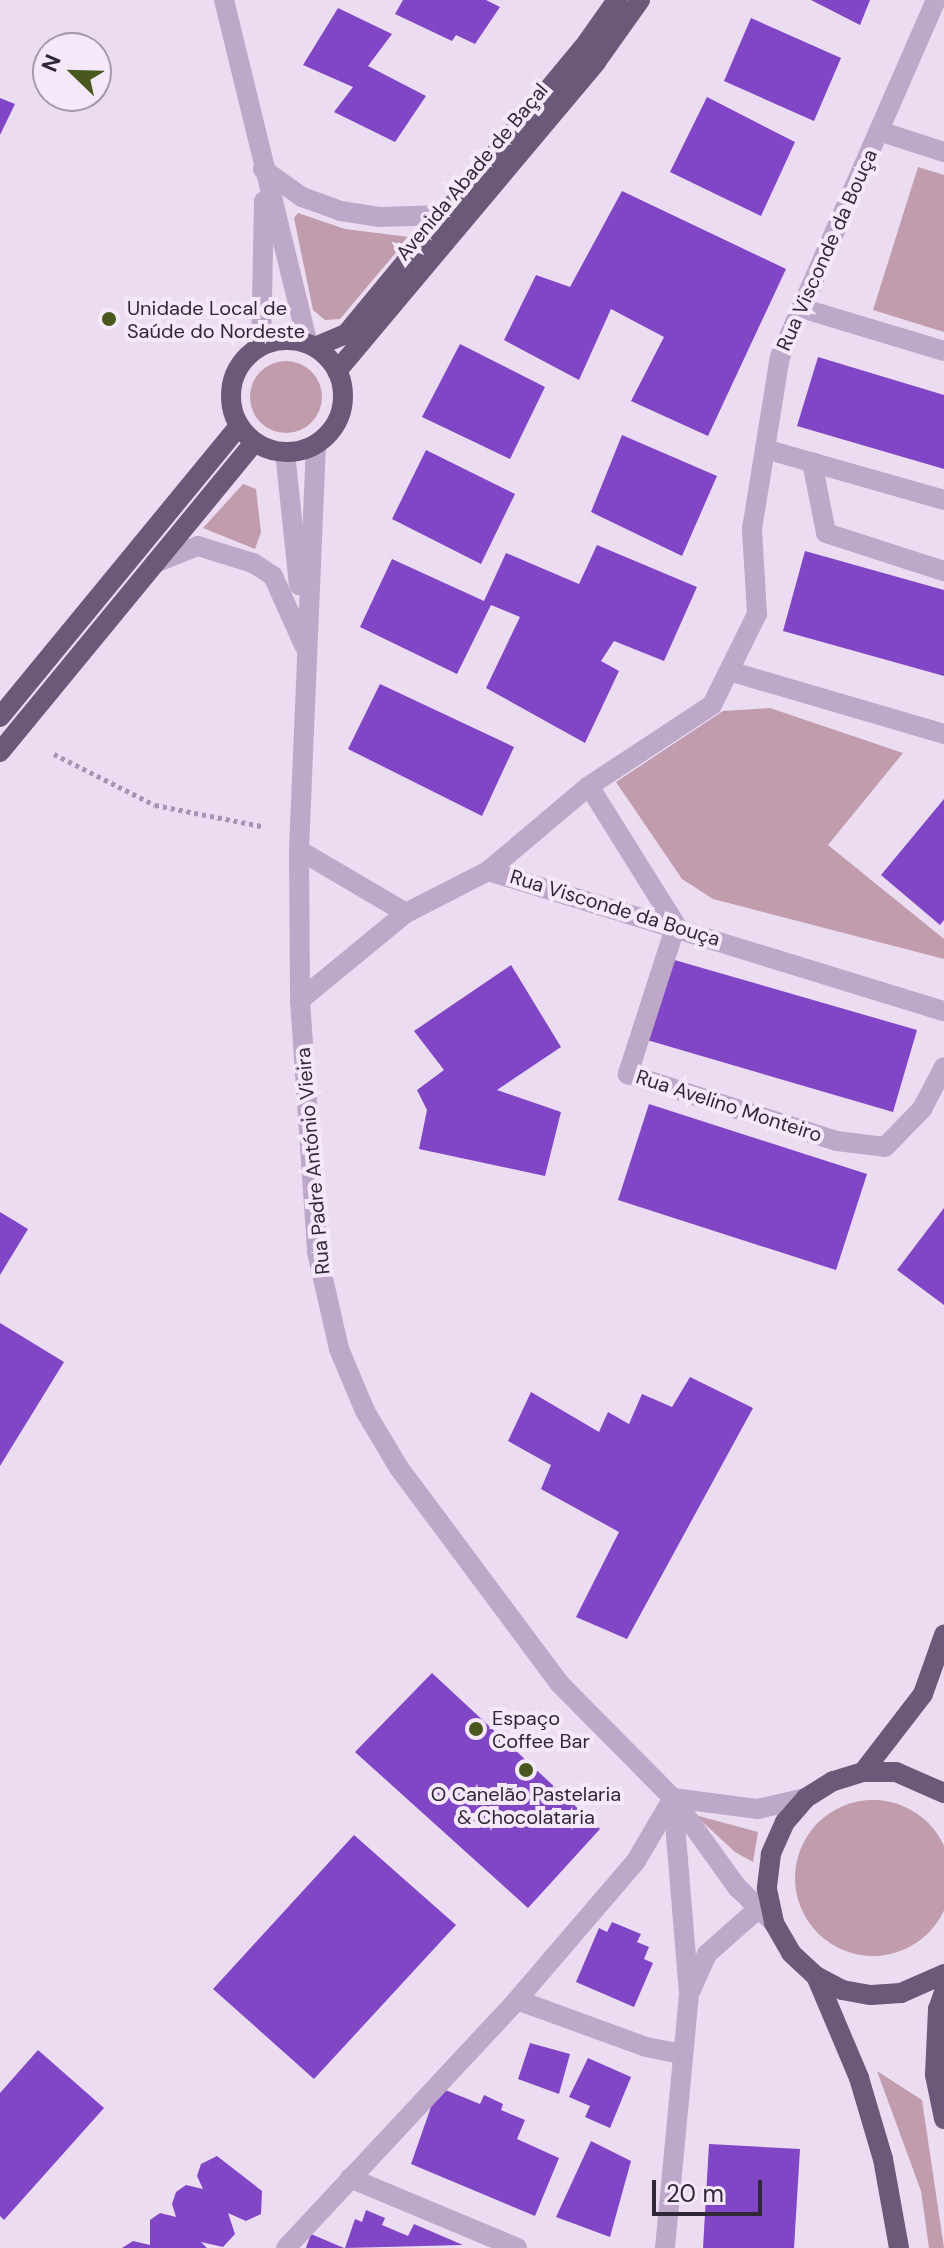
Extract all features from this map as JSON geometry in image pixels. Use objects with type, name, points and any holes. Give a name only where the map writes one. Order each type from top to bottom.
[{"type":"main road","name":"Avenida Abade de Baçal","points":[[261,346],[284,340],[312,346],[346,334],[617,0]]},
{"type":"main road","name":"Avenida Abade de Baçal","points":[[337,371],[596,62],[640,0]]},
{"type":"main road","points":[[261,346],[235,373],[232,409],[239,426],[255,442],[285,452],[316,444],[333,426],[343,404],[337,371],[312,346]]},
{"type":"main road","points":[[0,717],[239,426]]},
{"type":"main road","points":[[0,752],[255,442]]},
{"type":"main road","points":[[863,1772],[923,1694],[944,1635]]},
{"type":"main road","points":[[944,1793],[896,1772],[863,1772],[833,1781],[806,1798],[785,1822],[771,1854],[767,1889],[774,1923],[791,1953],[816,1976],[842,1990],[871,1995],[901,1993],[944,1974]]},
{"type":"main road","points":[[816,1976],[859,2078],[883,2159],[899,2248]]},
{"type":"main road","points":[[944,1992],[938,2009],[935,2075],[944,2119]]},
{"type":"street","points":[[224,0],[263,169],[312,346]]},
{"type":"street","name":"Rua Visconde da Bouça","points":[[488,871],[589,786],[712,705],[757,614],[752,529],[780,357],[936,0]]},
{"type":"street","points":[[879,131],[944,152]]},
{"type":"street","points":[[263,169],[302,197],[341,211],[379,217],[445,215]]},
{"type":"street","points":[[261,346],[263,169]]},
{"type":"street","points":[[801,308],[944,351]]},
{"type":"street","points":[[305,648],[316,444]]},
{"type":"street","points":[[765,449],[944,500]]},
{"type":"street","points":[[285,452],[305,648]]},
{"type":"street","points":[[812,462],[826,533],[944,571]]},
{"type":"street","points":[[155,563],[198,546],[253,563],[273,576],[305,648]]},
{"type":"street","name":"Rua Padre António Vieira","points":[[305,648],[299,850],[300,1000],[317,1252],[339,1349],[365,1411],[399,1468],[560,1684],[673,1798],[737,1887],[774,1923]]},
{"type":"street","points":[[729,671],[944,734]]},
{"type":"street","points":[[589,786],[676,925]]},
{"type":"street","points":[[299,850],[406,913]]},
{"type":"street","points":[[300,1000],[406,913],[488,871]]},
{"type":"street","name":"Rua Visconde da Bouça","points":[[488,871],[676,925],[944,1011]]},
{"type":"street","name":"Rua Avelino Monteiro","points":[[676,925],[628,1074],[837,1141],[885,1147],[922,1109],[944,1067]]},
{"type":"street","points":[[673,1798],[758,1809],[806,1798]]},
{"type":"street","points":[[286,2248],[517,2000],[636,1861],[673,1798]]},
{"type":"street","points":[[665,2248],[689,1994],[673,1798]]},
{"type":"street","points":[[689,1994],[707,1954],[759,1908]]},
{"type":"street","points":[[517,2000],[646,2047],[682,2054]]},
{"type":"street","points":[[350,2178],[517,2248]]},
{"type":"path","points":[[54,754],[155,805],[261,826]]},
{"type":"shaded area","points":[[918,167],[944,175],[944,332],[873,310]]},
{"type":"shaded area","points":[[298,213],[345,229],[409,237],[340,319],[325,320],[313,310],[294,218]]},
{"type":"shaded area","points":[[286,361],[306,367],[316,377],[322,397],[316,417],[306,427],[286,433],[266,427],[256,417],[250,397],[256,377],[266,367]]},
{"type":"shaded area","points":[[243,484],[256,489],[261,532],[255,549],[203,528]]},
{"type":"shaded area","points":[[770,708],[903,753],[828,845],[944,939],[944,959],[713,899],[682,879],[616,782],[723,711]]},
{"type":"shaded area","points":[[873,1800],[903,1806],[928,1823],[945,1848],[951,1878],[945,1908],[928,1933],[903,1950],[873,1956],[843,1950],[818,1933],[801,1908],[795,1878],[801,1848],[818,1823],[843,1806]]},
{"type":"shaded area","points":[[695,1815],[758,1832],[753,1862],[735,1852]]},
{"type":"shaded area","points":[[877,2071],[922,2100],[944,2248],[929,2248],[921,2191]]},
{"type":"building","points":[[403,0],[486,0],[500,7],[475,44],[456,35],[452,41],[395,14]]},
{"type":"building","points":[[811,0],[870,0],[860,25]]},
{"type":"building","points":[[338,8],[392,34],[368,66],[426,96],[395,142],[334,112],[353,87],[303,65]]},
{"type":"building","points":[[751,18],[841,58],[814,121],[724,81]]},
{"type":"building","points":[[707,97],[795,142],[761,216],[670,172]]},
{"type":"building","points":[[0,98],[15,104],[0,135]]},
{"type":"building","points":[[622,191],[786,269],[708,436],[631,401],[664,337],[611,309],[579,380],[504,340],[536,275],[570,287]]},
{"type":"building","points":[[460,344],[545,387],[510,459],[422,417]]},
{"type":"building","points":[[818,357],[944,395],[944,469],[797,426]]},
{"type":"building","points":[[622,435],[717,476],[682,556],[591,512]]},
{"type":"building","points":[[426,450],[515,494],[481,564],[392,519]]},
{"type":"building","points":[[597,545],[697,587],[664,661],[614,641],[601,661],[619,671],[585,743],[486,688],[520,617],[491,605],[457,674],[360,627],[392,559],[484,601],[506,553],[579,584]]},
{"type":"building","points":[[805,551],[944,590],[944,676],[783,631]]},
{"type":"building","points":[[380,684],[514,747],[482,816],[348,749]]},
{"type":"building","points":[[944,799],[944,920],[940,925],[881,875]]},
{"type":"building","points":[[671,959],[917,1030],[893,1112],[647,1040]]},
{"type":"building","points":[[511,965],[561,1047],[497,1090],[561,1112],[545,1176],[419,1149],[427,1110],[417,1090],[444,1070],[414,1031]]},
{"type":"building","points":[[649,1104],[867,1174],[836,1270],[618,1200]]},
{"type":"building","points":[[944,1208],[944,1305],[897,1270]]},
{"type":"building","points":[[0,1212],[28,1229],[0,1275]]},
{"type":"building","points":[[0,1323],[64,1362],[0,1466]]},
{"type":"building","points":[[690,1377],[753,1408],[627,1639],[576,1617],[619,1532],[541,1489],[551,1465],[508,1441],[531,1392],[599,1432],[608,1412],[629,1424],[642,1394],[672,1407]]},
{"type":"building","points":[[432,1673],[600,1829],[528,1908],[355,1752]]},
{"type":"building","points":[[354,1835],[456,1925],[314,2079],[213,1989]]},
{"type":"building","points":[[612,1922],[641,1934],[637,1942],[649,1947],[644,1959],[653,1963],[634,2007],[576,1982],[599,1928],[607,1932]]},
{"type":"building","points":[[530,2043],[570,2054],[559,2094],[518,2079]]},
{"type":"building","points":[[38,2050],[104,2108],[4,2220],[0,2216],[0,2093]]},
{"type":"building","points":[[588,2058],[631,2077],[610,2128],[585,2117],[590,2106],[569,2097]]},
{"type":"building","points":[[438,2087],[480,2104],[484,2095],[503,2104],[501,2110],[525,2120],[517,2139],[559,2158],[535,2216],[411,2164]]},
{"type":"building","points":[[591,2141],[631,2161],[610,2237],[556,2217]]},
{"type":"building","points":[[709,2144],[800,2149],[794,2248],[703,2248]]},
{"type":"building","points":[[217,2156],[262,2191],[261,2214],[246,2221],[228,2213],[235,2234],[223,2247],[201,2242],[207,2248],[122,2248],[133,2241],[150,2245],[150,2220],[160,2213],[176,2217],[172,2204],[176,2192],[186,2185],[203,2189],[197,2176],[201,2164]]},
{"type":"building","points":[[366,2210],[385,2218],[382,2225],[408,2236],[414,2224],[463,2245],[345,2248],[355,2219],[362,2222]]},
{"type":"building","points":[[311,2234],[344,2248],[306,2248]]},
{"type":"place","name":"Unidade Local de Saúde do Nordeste","points":[[109,319]]},
{"type":"place","name":"Espaço Coffee Bar","points":[[476,1729]]},
{"type":"place","name":"O Canelão Pastelaria & Chocolataria","points":[[526,1770]]}]
